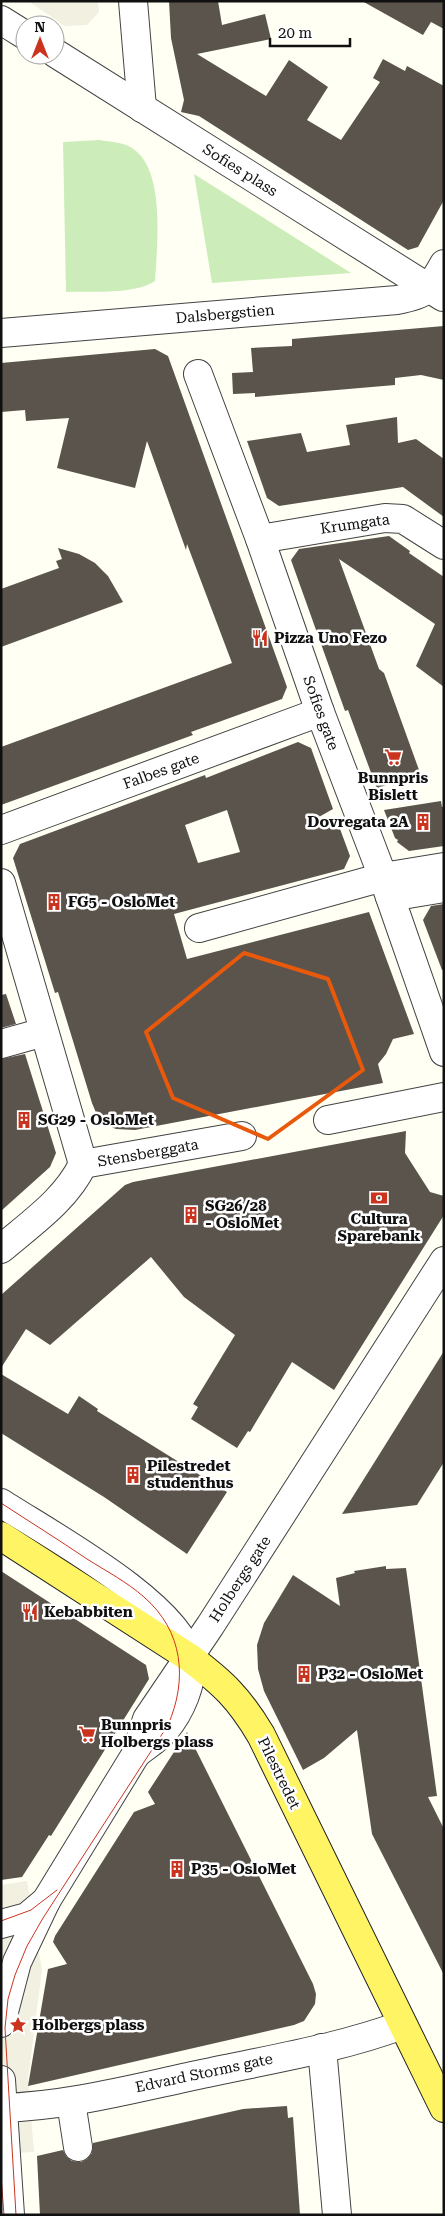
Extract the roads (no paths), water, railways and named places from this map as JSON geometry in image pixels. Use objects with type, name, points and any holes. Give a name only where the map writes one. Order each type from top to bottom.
[{"type":"main road","name":"Pilestredet","points":[[1,1536],[190,1658],[230,1690],[261,1735],[444,2108]]},
{"type":"street","points":[[133,1],[142,108]]},
{"type":"street","points":[[1,20],[15,29]]},
{"type":"street","name":"Sofies plass","points":[[65,59],[437,293]]},
{"type":"street","points":[[437,293],[444,264]]},
{"type":"street","name":"Dalsbergstien","points":[[1,333],[397,300],[437,293]]},
{"type":"street","name":"Sofies gate","points":[[198,374],[260,539],[320,712],[386,887],[444,1052]]},
{"type":"street","name":"Krumgata","points":[[260,539],[385,518],[403,519],[444,545]]},
{"type":"street","name":"Falbes gate","points":[[1,830],[320,712]]},
{"type":"street","points":[[199,928],[386,887],[444,867]]},
{"type":"street","points":[[1,883],[83,1164]]},
{"type":"street","points":[[386,887],[444,888]]},
{"type":"street","points":[[1,1044],[44,1032]]},
{"type":"street","points":[[328,1120],[444,1097]]},
{"type":"street","name":"Stensberggata","points":[[1,1249],[65,1194],[83,1164],[242,1136]]},
{"type":"street","name":"Holbergs gate","points":[[46,1901],[136,1754],[147,1719],[190,1658],[444,1261]]},
{"type":"street","points":[[1,1503],[143,1596],[171,1626],[190,1658]]},
{"type":"street","points":[[1,1924],[27,1917],[46,1901]]},
{"type":"street","points":[[1,2023],[17,1962],[46,1901]]},
{"type":"street","name":"Edvard Storms gate","points":[[2,2108],[70,2102],[322,2048],[372,2036],[402,2025]]},
{"type":"street","points":[[322,2048],[336,2215]]},
{"type":"street","points":[[1,2080],[10,2215]]},
{"type":"street","points":[[70,2102],[78,2147]]},
{"type":"tram line","points":[[1,1503],[124,1582],[144,1597],[157,1610],[174,1640],[178,1656],[179,1673],[178,1690],[168,1725],[43,1918],[27,1946],[15,1975],[8,1999],[5,2028],[16,2215]]},
{"type":"tram line","points":[[1,1921],[31,1910],[57,1890]]},
{"type":"tram line","points":[[1,2176],[4,2215]]},
{"type":"place","name":"Pizza Uno Fezo","points":[[260,638]]},
{"type":"place","name":"Bunnpris Bislett","points":[[393,757]]},
{"type":"place","name":"Dovregata 2A","points":[[423,822]]},
{"type":"place","name":"FG5 - OsloMet","points":[[54,902]]},
{"type":"place","name":"SG29 - OsloMet","points":[[24,1120]]},
{"type":"place","name":"Cultura Sparebank","points":[[379,1198]]},
{"type":"place","name":"SG26/28 - OsloMet","points":[[191,1215]]},
{"type":"place","name":"Pilestredet studenthus","points":[[133,1475]]},
{"type":"place","name":"Kebabbiten","points":[[30,1612]]},
{"type":"place","name":"P32 - OsloMet","points":[[304,1674]]},
{"type":"place","name":"Bunnpris Holbergs plass","points":[[87,1734]]},
{"type":"place","name":"P35 - OsloMet","points":[[177,1869]]},
{"type":"place","name":"Holbergs plass","points":[[18,2025]]}]
